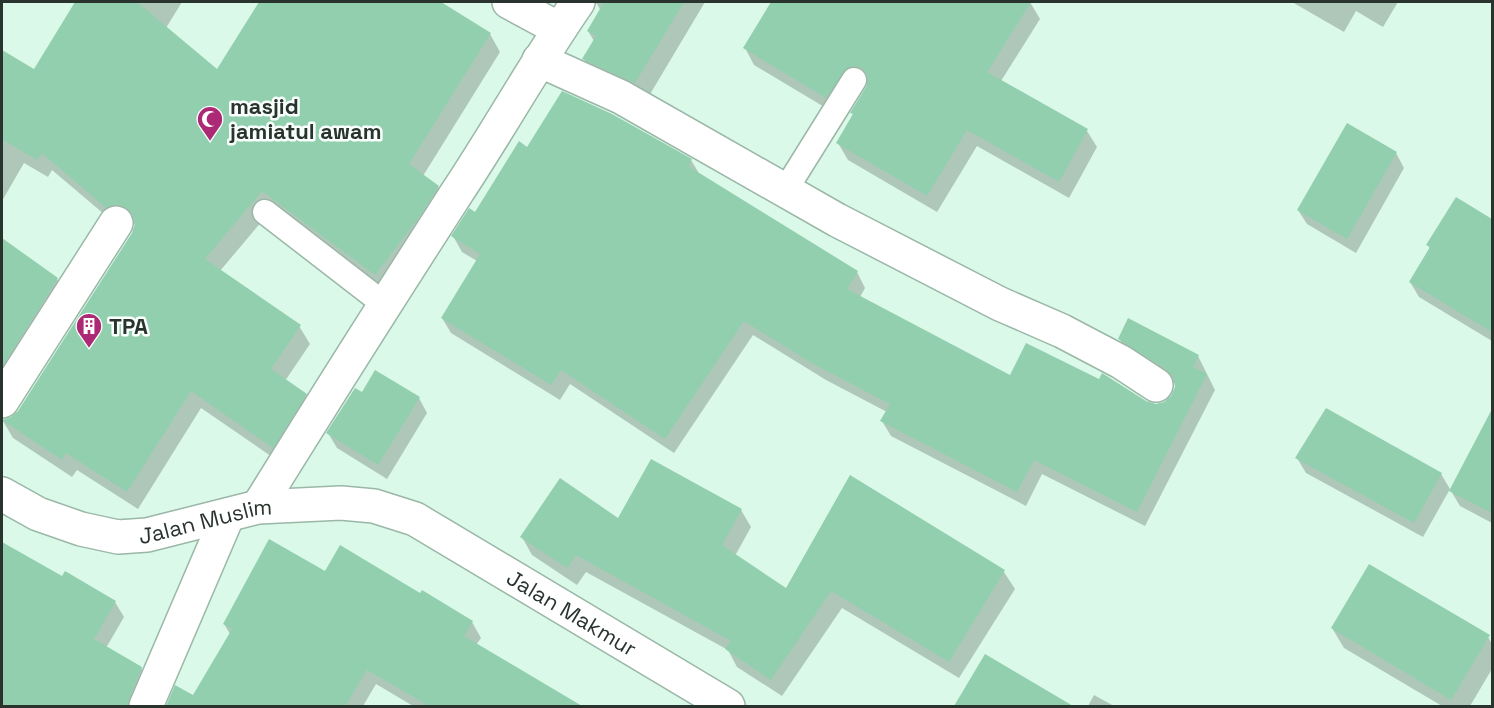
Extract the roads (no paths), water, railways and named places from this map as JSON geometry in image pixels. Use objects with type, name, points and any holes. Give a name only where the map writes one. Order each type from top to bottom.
[{"type":"street","points":[[509,2],[559,29]]},
{"type":"street","points":[[146,706],[243,511],[384,304],[578,2]]},
{"type":"street","points":[[539,60],[621,97],[837,220],[1000,304],[1062,331],[1121,362],[1156,385]]},
{"type":"street","points":[[2,401],[116,223]]},
{"type":"street","name":"Jalan Muslim","points":[[2,494],[38,514],[81,529],[118,537],[147,535],[243,511],[341,503],[374,506],[415,519]]},
{"type":"street","name":"Jalan Makmur","points":[[415,519],[728,706]]},
{"type":"lane","points":[[786,189],[854,80]]},
{"type":"lane","points":[[265,212],[384,304]]},
{"type":"place","name":"masjid jamiatul awam","points":[[210,142]]},
{"type":"place","name":"TPA","points":[[89,349]]}]
